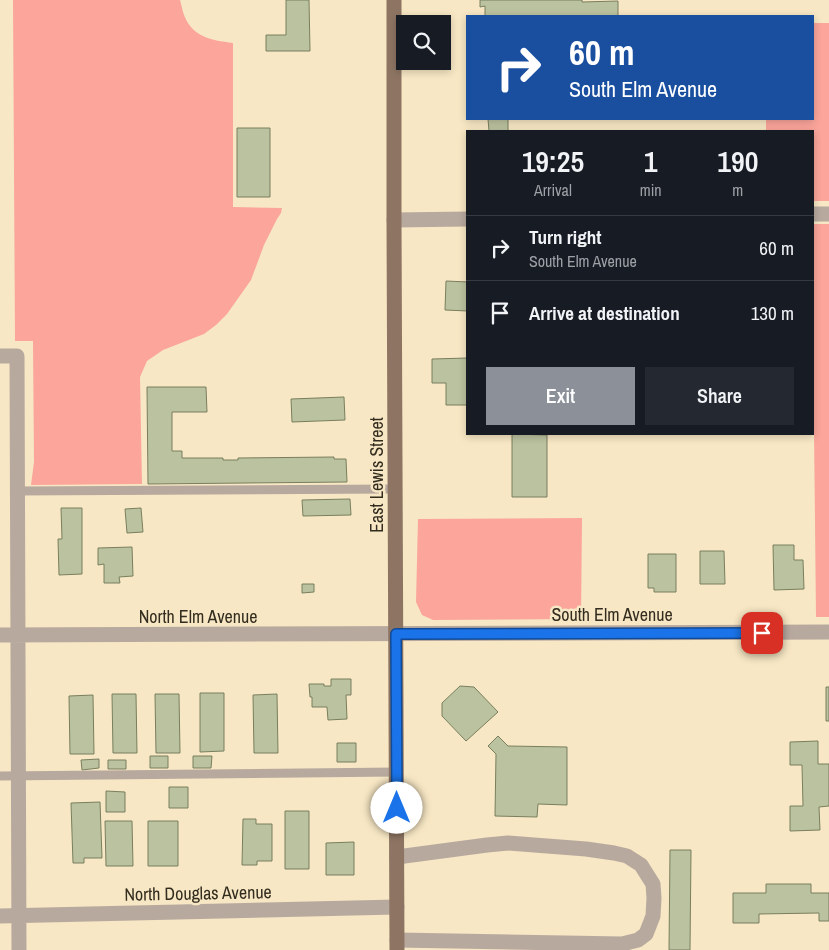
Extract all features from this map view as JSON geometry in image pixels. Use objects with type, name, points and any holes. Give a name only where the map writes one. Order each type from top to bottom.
[{"type":"main road","name":"East Lewis Street","points":[[394,0],[397,945]]},
{"type":"street","points":[[814,214],[829,214]]},
{"type":"street","points":[[394,220],[466,219]]},
{"type":"street","points":[[0,356],[16,356],[19,950]]},
{"type":"street","name":"South Elm Avenue","points":[[396,634],[829,632]]},
{"type":"street","name":"North Elm Avenue","points":[[0,636],[396,634]]},
{"type":"street","points":[[397,857],[508,843],[586,848],[627,856],[641,865],[653,884],[654,898],[653,916],[646,934],[638,940],[622,944],[397,945]]},
{"type":"street","name":"North Douglas Avenue","points":[[0,916],[397,906]]},
{"type":"lane","points":[[17,491],[395,489]]},
{"type":"lane","points":[[0,776],[397,772]]},
{"type":"shaded area","points":[[13,0],[180,0],[187,20],[196,32],[202,36],[233,43],[233,207],[282,208],[264,245],[251,280],[227,314],[204,334],[163,350],[147,361],[140,377],[142,484],[31,485],[34,462],[33,341],[15,341]]},
{"type":"shaded area","points":[[814,23],[829,23],[829,201],[814,201],[814,130],[766,130],[766,120],[814,120]]},
{"type":"shaded area","points":[[814,224],[829,224],[829,617],[816,617]]},
{"type":"shaded area","points":[[582,518],[581,619],[433,620],[422,615],[416,602],[418,519]]},
{"type":"building","points":[[286,0],[309,0],[310,51],[266,51],[266,35],[286,35]]},
{"type":"building","points":[[480,0],[618,1],[618,15],[485,15],[485,6],[480,7]]},
{"type":"building","points":[[488,120],[508,120],[508,130],[489,130]]},
{"type":"building","points":[[237,128],[270,128],[270,197],[237,197]]},
{"type":"building","points":[[446,281],[466,282],[466,311],[445,310]]},
{"type":"building","points":[[466,358],[466,405],[446,405],[446,383],[432,383],[432,359]]},
{"type":"building","points":[[147,387],[206,387],[207,412],[172,412],[172,451],[182,451],[182,458],[238,460],[238,458],[334,457],[334,459],[346,459],[347,482],[148,484]]},
{"type":"building","points":[[344,397],[345,420],[292,422],[291,399]]},
{"type":"building","points":[[512,435],[547,435],[547,497],[512,497]]},
{"type":"building","points":[[350,499],[351,515],[303,516],[302,500]]},
{"type":"building","points":[[61,508],[82,508],[82,574],[59,575],[58,539],[62,539]]},
{"type":"building","points":[[141,508],[143,532],[127,533],[125,509]]},
{"type":"building","points":[[773,545],[794,545],[794,560],[803,560],[804,589],[774,590]]},
{"type":"building","points":[[132,547],[133,576],[119,577],[120,583],[104,583],[104,564],[98,565],[98,548]]},
{"type":"building","points":[[700,551],[724,551],[725,584],[700,584]]},
{"type":"building","points":[[648,554],[676,554],[676,592],[654,592],[654,588],[648,588]]},
{"type":"building","points":[[302,584],[314,584],[314,592],[302,593]]},
{"type":"building","points":[[331,679],[351,679],[351,695],[346,695],[347,719],[328,720],[327,707],[312,707],[309,684],[331,686]]},
{"type":"building","points":[[460,686],[474,687],[498,712],[466,741],[442,716],[442,703]]},
{"type":"building","points":[[826,687],[829,687],[829,721],[826,721]]},
{"type":"building","points":[[200,693],[224,693],[224,751],[200,752]]},
{"type":"building","points":[[112,694],[136,694],[137,753],[113,753]]},
{"type":"building","points":[[155,694],[179,694],[180,753],[156,753]]},
{"type":"building","points":[[277,694],[278,753],[254,753],[253,695]]},
{"type":"building","points":[[93,695],[94,754],[70,754],[69,696]]},
{"type":"building","points":[[498,736],[508,746],[567,747],[567,805],[538,804],[537,817],[495,816],[496,754],[488,746]]},
{"type":"building","points":[[818,741],[818,764],[829,764],[829,806],[819,807],[820,830],[790,831],[790,806],[803,806],[802,765],[790,765],[790,742]]},
{"type":"building","points":[[337,743],[356,743],[356,762],[337,762]]},
{"type":"building","points":[[150,756],[168,756],[168,768],[150,768]]},
{"type":"building","points":[[193,756],[212,756],[211,768],[193,768]]},
{"type":"building","points":[[99,759],[99,768],[82,770],[81,760]]},
{"type":"building","points":[[108,760],[126,760],[126,769],[108,769]]},
{"type":"building","points":[[169,787],[188,787],[188,808],[169,808]]},
{"type":"building","points":[[106,791],[125,792],[125,812],[106,812]]},
{"type":"building","points":[[100,802],[102,858],[84,858],[84,863],[73,863],[71,803]]},
{"type":"building","points":[[285,811],[309,811],[309,869],[285,869]]},
{"type":"building","points":[[243,819],[256,819],[256,824],[272,824],[272,861],[257,861],[257,865],[242,865]]},
{"type":"building","points":[[105,821],[132,821],[133,866],[106,866]]},
{"type":"building","points":[[148,821],[178,821],[178,866],[148,866]]},
{"type":"building","points":[[354,842],[354,875],[326,875],[326,843]]},
{"type":"building","points":[[670,850],[691,850],[690,950],[669,950]]},
{"type":"building","points":[[766,884],[811,884],[811,893],[829,893],[829,921],[819,921],[819,913],[759,914],[759,923],[733,923],[733,893],[766,893]]},
{"type":"route","points":[[397,808],[396,634],[762,633]]}]
